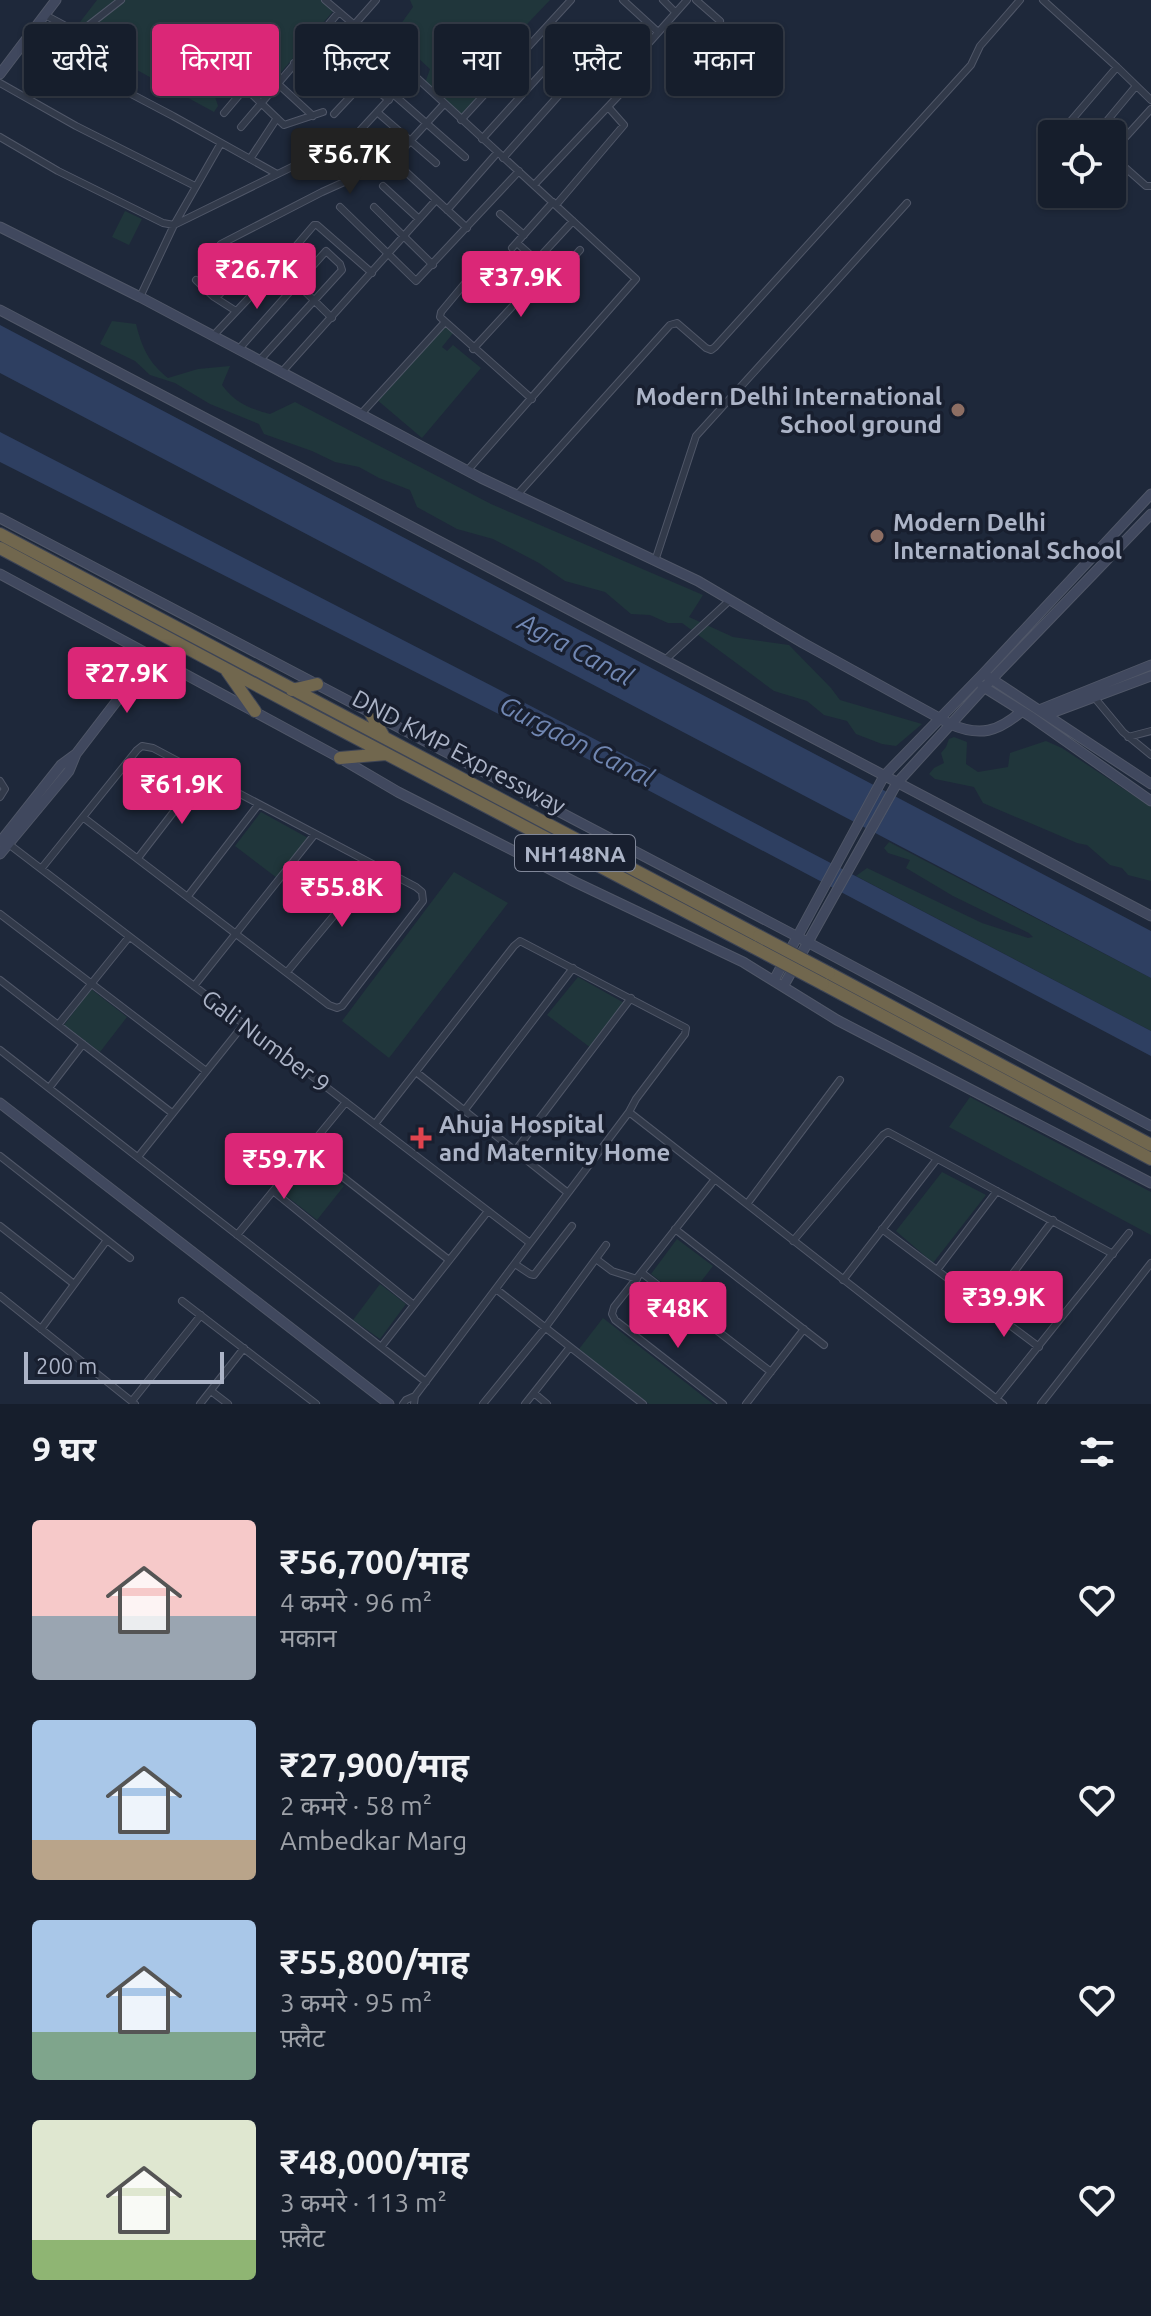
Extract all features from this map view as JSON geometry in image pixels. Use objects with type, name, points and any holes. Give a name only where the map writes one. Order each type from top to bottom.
[{"type":"highway","name":"DND KMP Expressway","points":[[0,534],[440,767],[1151,1159]]},
{"type":"highway","name":"DND KMP Expressway","points":[[0,548],[391,756],[1151,1145]]},
{"type":"highway","points":[[224,668],[255,711]]},
{"type":"highway","points":[[292,690],[317,684]]},
{"type":"highway","points":[[370,712],[384,737]]},
{"type":"highway","points":[[340,758],[391,756]]},
{"type":"street","points":[[38,24],[56,0]]},
{"type":"street","points":[[45,15],[80,32],[121,0]]},
{"type":"street","points":[[325,0],[353,24]]},
{"type":"street","points":[[355,24],[376,0]]},
{"type":"street","points":[[461,120],[571,0]]},
{"type":"street","points":[[623,0],[658,32]]},
{"type":"street","points":[[663,0],[675,12]]},
{"type":"street","points":[[650,41],[687,0]]},
{"type":"street","points":[[696,0],[720,21]]},
{"type":"street","points":[[517,495],[670,325],[677,323],[708,349],[715,347],[971,65],[980,46],[1020,0]]},
{"type":"street","points":[[1043,0],[1151,100]]},
{"type":"street","points":[[279,81],[339,12]]},
{"type":"street","points":[[0,74],[24,43]]},
{"type":"street","points":[[1072,120],[1117,67]]},
{"type":"street","points":[[482,139],[545,69]]},
{"type":"street","points":[[418,80],[636,279],[467,471]]},
{"type":"street","points":[[334,114],[366,82],[427,123],[465,157]]},
{"type":"street","points":[[0,83],[76,126],[195,186]]},
{"type":"street","points":[[279,85],[313,116]]},
{"type":"street","points":[[1108,120],[1136,86]]},
{"type":"street","points":[[133,96],[278,174]]},
{"type":"street","points":[[224,113],[238,96]]},
{"type":"street","points":[[255,96],[287,125],[323,112]]},
{"type":"street","points":[[241,127],[266,96]]},
{"type":"street","points":[[447,210],[556,96]]},
{"type":"street","points":[[534,185],[620,96]]},
{"type":"street","points":[[0,137],[58,171],[163,223],[174,225],[355,136],[391,97]]},
{"type":"street","points":[[221,244],[322,192],[393,160],[444,104]]},
{"type":"street","points":[[562,283],[514,246],[624,125],[609,108]]},
{"type":"street","points":[[1126,138],[1151,109]]},
{"type":"street","points":[[377,112],[436,163]]},
{"type":"street","points":[[250,159],[277,118]]},
{"type":"street","points":[[140,297],[174,225],[221,143]]},
{"type":"street","points":[[393,160],[467,228]]},
{"type":"street","points":[[1126,168],[1146,186],[1151,186]]},
{"type":"street","points":[[340,207],[416,281],[519,171]]},
{"type":"street","points":[[383,186],[419,219]]},
{"type":"street","points":[[281,373],[436,200]]},
{"type":"street","points":[[655,561],[696,436],[907,203]]},
{"type":"street","points":[[374,207],[433,265]]},
{"type":"street","points":[[500,214],[524,235]]},
{"type":"street","points":[[536,261],[573,221]]},
{"type":"street","points":[[213,336],[316,224],[372,273]]},
{"type":"street","points":[[0,227],[140,297],[467,471],[698,581],[964,730],[981,733],[1151,676]]},
{"type":"street","points":[[555,278],[580,250]]},
{"type":"street","points":[[238,350],[326,251],[342,266],[342,270],[259,361]]},
{"type":"street","points":[[216,298],[253,258]]},
{"type":"street","points":[[481,264],[440,317],[532,399]]},
{"type":"street","points":[[279,266],[332,318]]},
{"type":"street","points":[[473,349],[546,270]]},
{"type":"street","points":[[196,280],[236,311]]},
{"type":"street","points":[[0,310],[665,660],[895,787],[1151,916]]},
{"type":"street","points":[[361,414],[445,322]]},
{"type":"street","points":[[988,676],[1151,494]]},
{"type":"street","points":[[774,980],[882,780],[940,718],[980,684],[1151,514]]},
{"type":"street","points":[[0,518],[1151,1126]]},
{"type":"street","points":[[0,574],[411,799],[743,962],[837,1020],[1151,1183]]},
{"type":"street","points":[[665,660],[730,600]]},
{"type":"street","points":[[0,854],[3,842],[61,765],[76,754],[152,655]]},
{"type":"street","points":[[1044,712],[1151,665]]},
{"type":"street","points":[[988,676],[1151,784]]},
{"type":"street","points":[[980,684],[1151,801]]},
{"type":"street","points":[[784,985],[895,787],[980,684]]},
{"type":"street","points":[[1094,697],[1128,737],[1151,755]]},
{"type":"street","points":[[1128,737],[1151,731]]},
{"type":"street","points":[[41,869],[142,746],[153,748],[416,887],[422,892],[423,901],[342,1006],[337,1008],[329,1005],[84,818]]},
{"type":"street","points":[[138,858],[202,775]]},
{"type":"street","points":[[0,781],[5,789],[0,797]]},
{"type":"street","points":[[188,896],[258,805]]},
{"type":"street","points":[[194,986],[315,834]]},
{"type":"street","name":"Gali Number 9","points":[[3,842],[530,1243]]},
{"type":"street","points":[[287,972],[375,866]]},
{"type":"street","points":[[2,919],[206,1071]]},
{"type":"street","points":[[58,1025],[129,937]]},
{"type":"street","points":[[375,1124],[516,943],[523,942],[687,1030],[415,1400],[406,1400],[403,1404]]},
{"type":"street","points":[[464,1111],[573,968]]},
{"type":"street","points":[[0,980],[172,1113]]},
{"type":"street","points":[[515,1151],[631,998]]},
{"type":"street","points":[[138,1157],[244,1024]]},
{"type":"street","points":[[49,1088],[83,1044]]},
{"type":"street","points":[[0,1050],[426,1382]]},
{"type":"street","points":[[416,1072],[568,1193]]},
{"type":"street","points":[[747,1204],[840,1080]]},
{"type":"street","points":[[237,1235],[346,1102]]},
{"type":"street","points":[[0,1103],[389,1404]]},
{"type":"street","points":[[629,1112],[1003,1404]]},
{"type":"street","points":[[793,1241],[885,1133],[891,1133],[1113,1254]]},
{"type":"street","points":[[307,1149],[449,1260]]},
{"type":"street","points":[[0,1156],[130,1258]]},
{"type":"street","points":[[843,1280],[937,1159]]},
{"type":"street","points":[[715,1179],[614,1307],[612,1314],[723,1404]]},
{"type":"street","points":[[273,1191],[414,1305]]},
{"type":"street","points":[[937,1270],[997,1191]]},
{"type":"street","points":[[381,1347],[488,1211]]},
{"type":"street","points":[[987,1308],[1053,1220]]},
{"type":"street","points":[[0,1226],[74,1284]]},
{"type":"street","points":[[515,1264],[534,1275],[572,1226]]},
{"type":"street","points":[[675,1229],[824,1345]]},
{"type":"street","points":[[882,1229],[1039,1347]]},
{"type":"street","points":[[996,1399],[1129,1233]]},
{"type":"street","points":[[41,1329],[107,1240]]},
{"type":"street","points":[[483,1404],[545,1328],[606,1245]]},
{"type":"street","points":[[596,1259],[612,1271],[640,1276],[771,1372]]},
{"type":"street","points":[[1041,1404],[1151,1263]]},
{"type":"street","points":[[496,1289],[643,1404]]},
{"type":"street","points":[[0,1296],[134,1403],[201,1315]]},
{"type":"street","points":[[182,1301],[316,1404]]},
{"type":"street","points":[[746,1404],[804,1329]]},
{"type":"street","points":[[525,1404],[570,1347]]},
{"type":"street","points":[[200,1404],[244,1348]]},
{"type":"street","points":[[211,1391],[228,1404]]},
{"type":"street","points":[[534,1393],[547,1404]]},
{"type":"green space","points":[[97,0],[324,0],[335,9],[322,24],[295,24],[295,56],[279,75],[279,24],[152,24],[152,78],[136,70],[136,24],[79,24]]},
{"type":"green space","points":[[410,0],[550,0],[527,24],[434,24],[434,95],[424,86],[430,69],[418,58],[418,24],[401,24],[413,7]]},
{"type":"green space","points":[[185,96],[215,96],[218,106],[214,112]]},
{"type":"green space","points":[[435,96],[473,96],[477,99],[458,117]]},
{"type":"green space","points":[[125,211],[142,219],[129,245],[112,237]]},
{"type":"green space","points":[[112,321],[136,324],[147,354],[168,378],[198,369],[230,366],[222,385],[243,404],[270,414],[295,402],[491,504],[703,595],[689,617],[733,637],[789,645],[840,700],[922,724],[896,746],[856,734],[847,721],[824,715],[807,701],[774,691],[682,623],[668,623],[650,615],[631,614],[605,592],[565,581],[539,563],[493,539],[457,529],[417,507],[410,490],[359,467],[335,462],[264,434],[259,424],[210,404],[175,383],[150,375],[135,361],[100,344]]},
{"type":"green space","points":[[441,322],[454,332],[442,347],[447,351],[453,345],[481,368],[422,438],[376,399]]},
{"type":"green space","points":[[954,737],[967,742],[966,764],[978,772],[1008,767],[1010,753],[1046,741],[1062,748],[1151,807],[1151,881],[1128,875],[1122,868],[1110,865],[1087,845],[983,803],[974,787],[935,779],[929,774],[944,763],[941,753],[949,739]]},
{"type":"green space","points":[[261,812],[308,838],[277,878],[235,846]]},
{"type":"green space","points":[[889,842],[1151,978],[1151,1031],[856,876],[867,868],[982,923],[1033,937],[906,868],[910,860],[888,853],[884,848]]},
{"type":"green space","points":[[454,872],[508,903],[389,1058],[342,1021]]},
{"type":"green space","points":[[578,977],[626,1004],[591,1048],[547,1015]]},
{"type":"green space","points":[[91,989],[127,1017],[100,1052],[64,1025]]},
{"type":"green space","points":[[970,1097],[1151,1192],[1151,1235],[949,1127]]},
{"type":"green space","points":[[308,1157],[344,1186],[317,1220],[280,1191]]},
{"type":"green space","points":[[942,1172],[986,1195],[933,1263],[896,1231]]},
{"type":"green space","points":[[677,1239],[713,1266],[686,1301],[651,1274]]},
{"type":"green space","points":[[380,1284],[406,1304],[380,1339],[353,1320]]},
{"type":"green space","points":[[603,1318],[713,1404],[649,1404],[579,1349]]},
{"type":"water","name":"Agra Canal","points":[[0,325],[1151,931],[1151,978],[0,373]]},
{"type":"water","name":"Gurgaon Canal","points":[[0,432],[1151,1031],[1151,1056],[627,779],[0,462]]},
{"type":"place","name":"Modern Delhi International School ground","points":[[958,410]]},
{"type":"place","name":"Modern Delhi International School","points":[[877,536]]},
{"type":"place","name":"Ahuja Hospital and Maternity Home","points":[[421,1138]]}]
